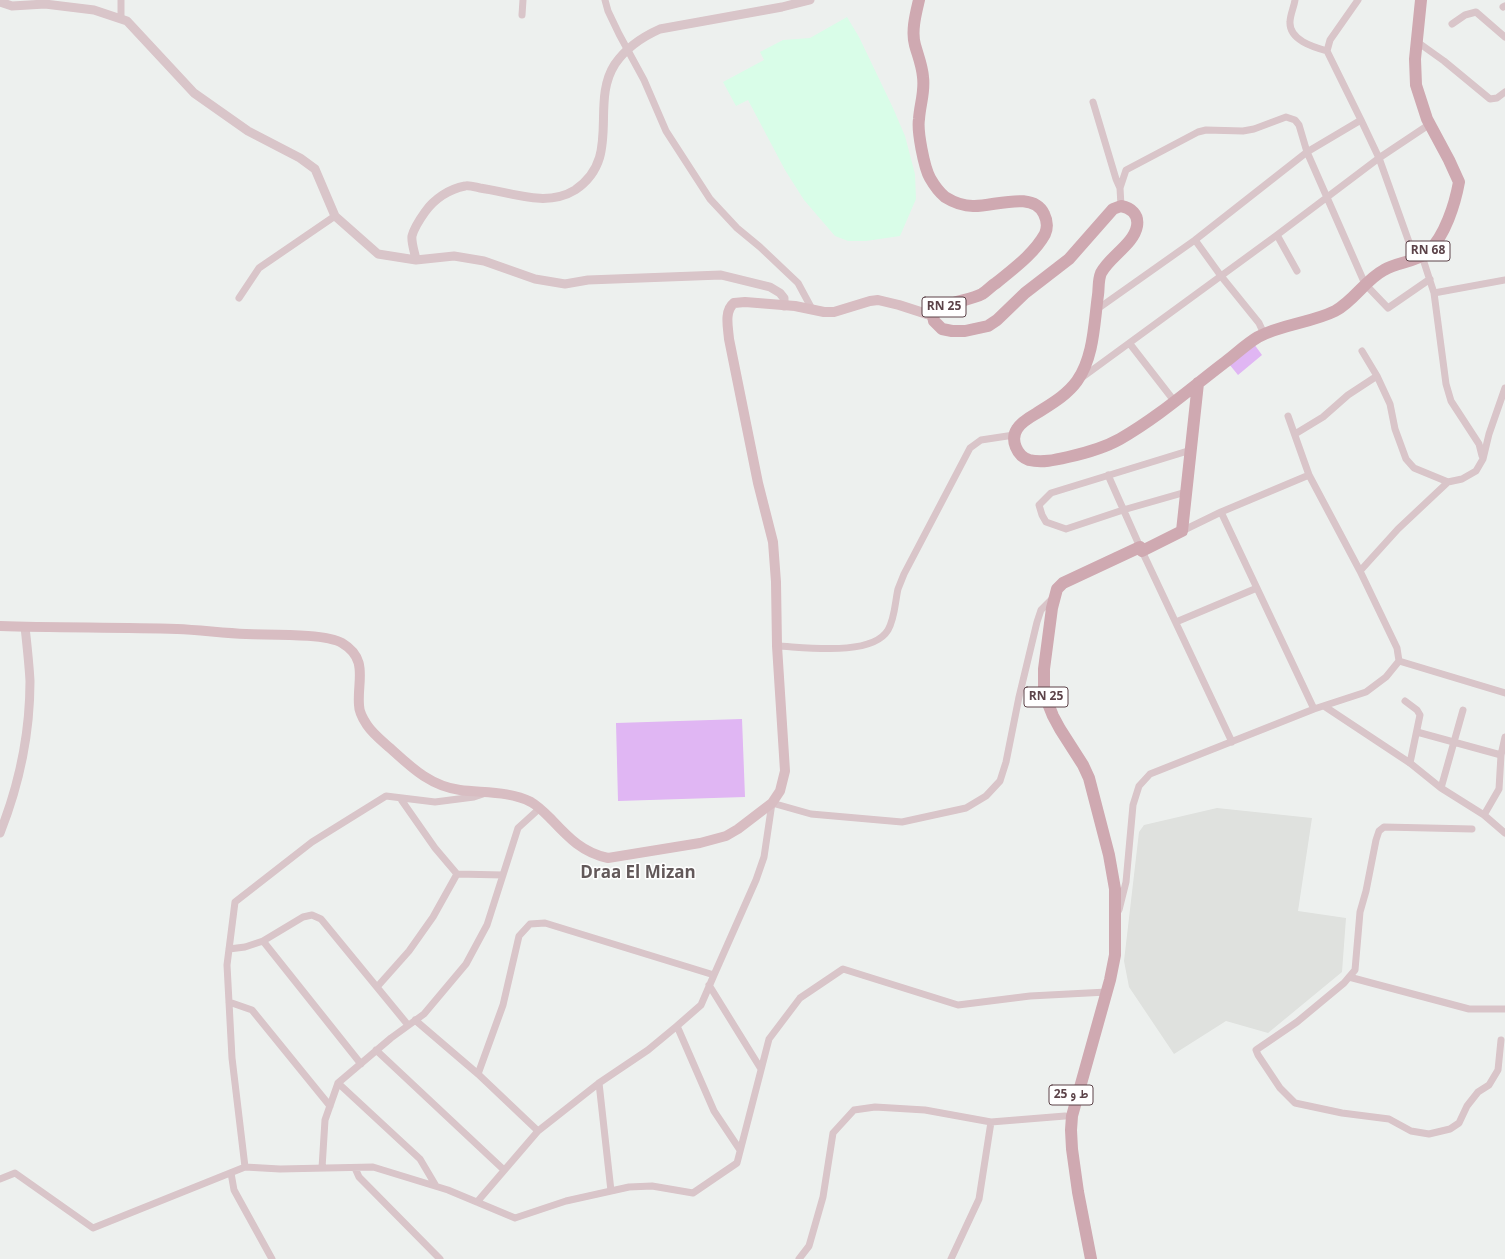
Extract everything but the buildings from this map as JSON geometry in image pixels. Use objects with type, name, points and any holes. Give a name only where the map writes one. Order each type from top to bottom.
[{"type":"main road","name":"RN 25","points":[[919,0],[914,29],[914,44],[921,59],[924,77],[923,97],[918,119],[918,132],[929,176],[935,187],[946,197],[959,204],[983,206],[1020,201],[1032,203],[1043,210],[1048,220],[1046,231],[1041,241],[1016,267],[982,294],[939,308],[933,316],[934,321],[942,329],[952,331],[965,332],[988,326],[1069,259],[1114,209],[1121,206]]},
{"type":"main road","name":"RN 68","points":[[1198,384],[1249,343],[1264,334],[1334,312],[1378,273],[1418,257],[1437,241],[1448,218],[1459,182],[1422,106],[1416,85],[1414,74],[1421,0]]},
{"type":"main road","points":[[1121,206],[1128,207],[1134,212],[1138,218],[1137,227],[1134,235],[1101,274],[1089,354],[1083,370],[1070,390],[1024,421],[1017,428],[1014,435],[1014,443],[1022,457],[1030,460],[1053,460],[1083,454],[1119,440],[1175,402],[1198,384]]},
{"type":"main road","points":[[0,626],[178,629],[316,637],[334,640],[347,647],[353,652],[357,659],[361,671],[359,706],[361,715],[367,726],[418,773],[440,786],[457,790],[487,792],[520,797],[540,808],[579,846],[599,856],[608,858],[700,844],[726,836],[749,822],[772,803],[780,791],[785,771],[777,646],[776,582],[773,542],[758,483],[729,338],[727,316],[731,305],[738,302],[795,306],[824,312],[834,312],[878,300],[888,301],[933,316]]},
{"type":"main road","points":[[1182,531],[1198,384]]},
{"type":"main road","name":"RN 25","points":[[1091,1259],[1078,1192],[1070,1130],[1072,1116],[1115,955],[1115,889],[1109,855],[1089,778],[1083,765],[1053,716],[1044,687],[1044,669],[1054,597],[1057,589],[1063,583],[1182,531]]},
{"type":"main road","name":"ط و 25","points":[[1082,1259],[1063,1135],[1065,1116],[1104,992]]},
{"type":"street","points":[[121,0],[121,19]]},
{"type":"street","points":[[522,15],[523,0]]},
{"type":"street","points":[[605,0],[608,11],[647,86],[666,131],[710,199],[736,228],[760,247],[798,282],[812,309]]},
{"type":"street","points":[[416,260],[412,237],[420,220],[432,202],[448,192],[465,186],[489,189],[528,198],[554,198],[574,190],[588,179],[597,165],[602,147],[605,95],[609,79],[615,65],[627,50],[642,37],[660,29],[782,7],[810,0]]},
{"type":"street","points":[[1295,0],[1290,22],[1292,31],[1298,38],[1312,46],[1327,51]]},
{"type":"street","points":[[1358,0],[1330,40],[1327,51],[1362,120],[1379,158],[1418,257],[1430,279],[1434,293],[1446,384],[1451,400],[1479,444],[1482,459]]},
{"type":"street","points":[[0,2],[12,6],[45,4],[94,10],[127,21],[194,93],[248,131],[300,158],[315,169],[336,216],[378,254],[416,260],[454,256],[484,261],[535,279],[565,284],[588,280],[721,275],[770,287],[780,293],[784,298],[784,306]]},
{"type":"street","points":[[1452,24],[1465,15],[1476,12],[1505,37]]},
{"type":"street","points":[[1416,41],[1444,61],[1490,99],[1496,98],[1505,92]]},
{"type":"street","points":[[1093,102],[1116,180],[1120,188]]},
{"type":"street","points":[[1121,206],[1120,188],[1126,170],[1198,132],[1206,130],[1254,129],[1289,117],[1297,122],[1307,152],[1328,196],[1365,284],[1388,308],[1430,279]]},
{"type":"street","points":[[1095,310],[1195,240],[1307,152],[1362,120]]},
{"type":"street","points":[[1077,381],[1130,344],[1379,158],[1430,124]]},
{"type":"street","points":[[239,298],[259,268],[336,216]]},
{"type":"street","points":[[1277,235],[1297,271]]},
{"type":"street","points":[[1195,240],[1258,323],[1264,334]]},
{"type":"street","points":[[1434,293],[1505,280]]},
{"type":"street","points":[[1130,344],[1175,402]]},
{"type":"street","points":[[1362,351],[1377,376],[1390,404],[1395,429],[1406,460],[1414,468],[1448,482]]},
{"type":"street","points":[[1295,434],[1323,416],[1348,395],[1377,376]]},
{"type":"street","points":[[1360,571],[1398,529],[1448,482],[1462,479],[1476,471],[1482,459],[1505,388]]},
{"type":"street","points":[[1115,929],[1126,882],[1133,805],[1140,786],[1150,774],[1314,709],[1366,692],[1386,677],[1399,661],[1397,648],[1360,571],[1310,475],[1288,416]]},
{"type":"street","points":[[777,646],[827,648],[848,647],[867,644],[882,638],[888,629],[894,610],[898,589],[904,574],[970,448],[981,440],[1014,435]]},
{"type":"street","points":[[1186,492],[1066,529],[1046,522],[1039,505],[1051,493],[1191,450]]},
{"type":"street","points":[[1108,475],[1141,549],[1232,742]]},
{"type":"street","points":[[1182,531],[1221,512],[1310,475]]},
{"type":"street","points":[[1221,512],[1314,709]]},
{"type":"street","points":[[1176,622],[1257,588]]},
{"type":"street","points":[[477,1202],[538,1131],[599,1083],[648,1050],[701,1005],[756,880],[764,857],[772,803],[811,814],[902,822],[966,808],[986,796],[1000,781],[1006,762],[1019,697],[1037,622],[1041,610],[1054,597]]},
{"type":"street","points":[[0,833],[17,782],[26,739],[30,681],[25,626]]},
{"type":"street","points":[[1399,661],[1505,693]]},
{"type":"street","points":[[1405,701],[1417,710],[1420,715],[1410,763]]},
{"type":"street","points":[[1324,706],[1410,763],[1441,788],[1484,815],[1505,833]]},
{"type":"street","points":[[1441,788],[1463,710]]},
{"type":"street","points":[[1417,732],[1501,755]]},
{"type":"street","points":[[1499,789],[1501,755],[1505,737]]},
{"type":"street","points":[[1484,815],[1505,778]]},
{"type":"street","points":[[245,1167],[232,1058],[227,965],[235,902],[312,842],[386,796],[435,802],[474,797],[487,792]]},
{"type":"street","points":[[400,798],[435,848],[457,874],[503,875]]},
{"type":"street","points":[[322,1168],[325,1120],[338,1083],[376,1050],[424,1014],[466,964],[487,925],[518,828],[540,808]]},
{"type":"street","points":[[1472,829],[1384,827],[1379,831],[1360,912],[1354,970],[1344,983],[1297,1022],[1256,1050],[1280,1088],[1296,1103],[1342,1113],[1389,1119],[1410,1131],[1429,1134],[1450,1129],[1459,1123],[1470,1101],[1478,1092],[1489,1084],[1498,1070],[1501,1040]]},
{"type":"street","points":[[377,988],[409,951],[433,917],[457,874]]},
{"type":"street","points":[[229,949],[245,947],[263,941],[303,917],[312,915],[321,919],[408,1025]]},
{"type":"street","points":[[478,1074],[503,1005],[519,936],[530,924],[545,924],[714,975]]},
{"type":"street","points":[[263,941],[361,1064]]},
{"type":"street","points":[[0,1179],[15,1173],[93,1228],[245,1167],[280,1169],[373,1167],[436,1186],[514,1218],[566,1201],[629,1187],[652,1186],[693,1193],[737,1163],[769,1039],[800,998],[843,969],[958,1005],[1030,996],[1104,992]]},
{"type":"street","points":[[1349,977],[1469,1009],[1505,1009]]},
{"type":"street","points":[[709,985],[761,1069]]},
{"type":"street","points":[[229,1002],[252,1010],[330,1106]]},
{"type":"street","points":[[415,1020],[478,1074],[538,1131]]},
{"type":"street","points":[[677,1026],[714,1111],[740,1150]]},
{"type":"street","points":[[376,1050],[504,1170]]},
{"type":"street","points":[[338,1083],[420,1159],[436,1186]]},
{"type":"street","points":[[599,1083],[611,1191]]},
{"type":"street","points":[[799,1259],[809,1246],[823,1197],[833,1133],[854,1110],[875,1107],[918,1110],[991,1122],[1065,1116]]},
{"type":"street","points":[[951,1259],[979,1199],[991,1122]]},
{"type":"street","points":[[355,1168],[360,1177],[440,1259]]},
{"type":"street","points":[[231,1173],[234,1190],[272,1259]]},
{"type":"shaded area","points":[[847,17],[859,37],[893,108],[905,136],[915,174],[916,199],[900,236],[866,241],[848,241],[835,236],[804,200],[785,170],[748,100],[736,106],[723,82],[764,60],[760,52],[783,40],[810,38]]},
{"type":"shaded area","points":[[1254,344],[1262,355],[1238,375],[1229,364]]},
{"type":"shaded area","points":[[742,719],[745,797],[618,801],[616,723]]},
{"type":"shaded area","points":[[1217,808],[1312,818],[1298,911],[1346,918],[1342,972],[1268,1033],[1226,1021],[1174,1054],[1129,987],[1124,961],[1139,832],[1144,825]]},
{"type":"district","name":"Draa El Mizan","points":[[638,873]]}]
